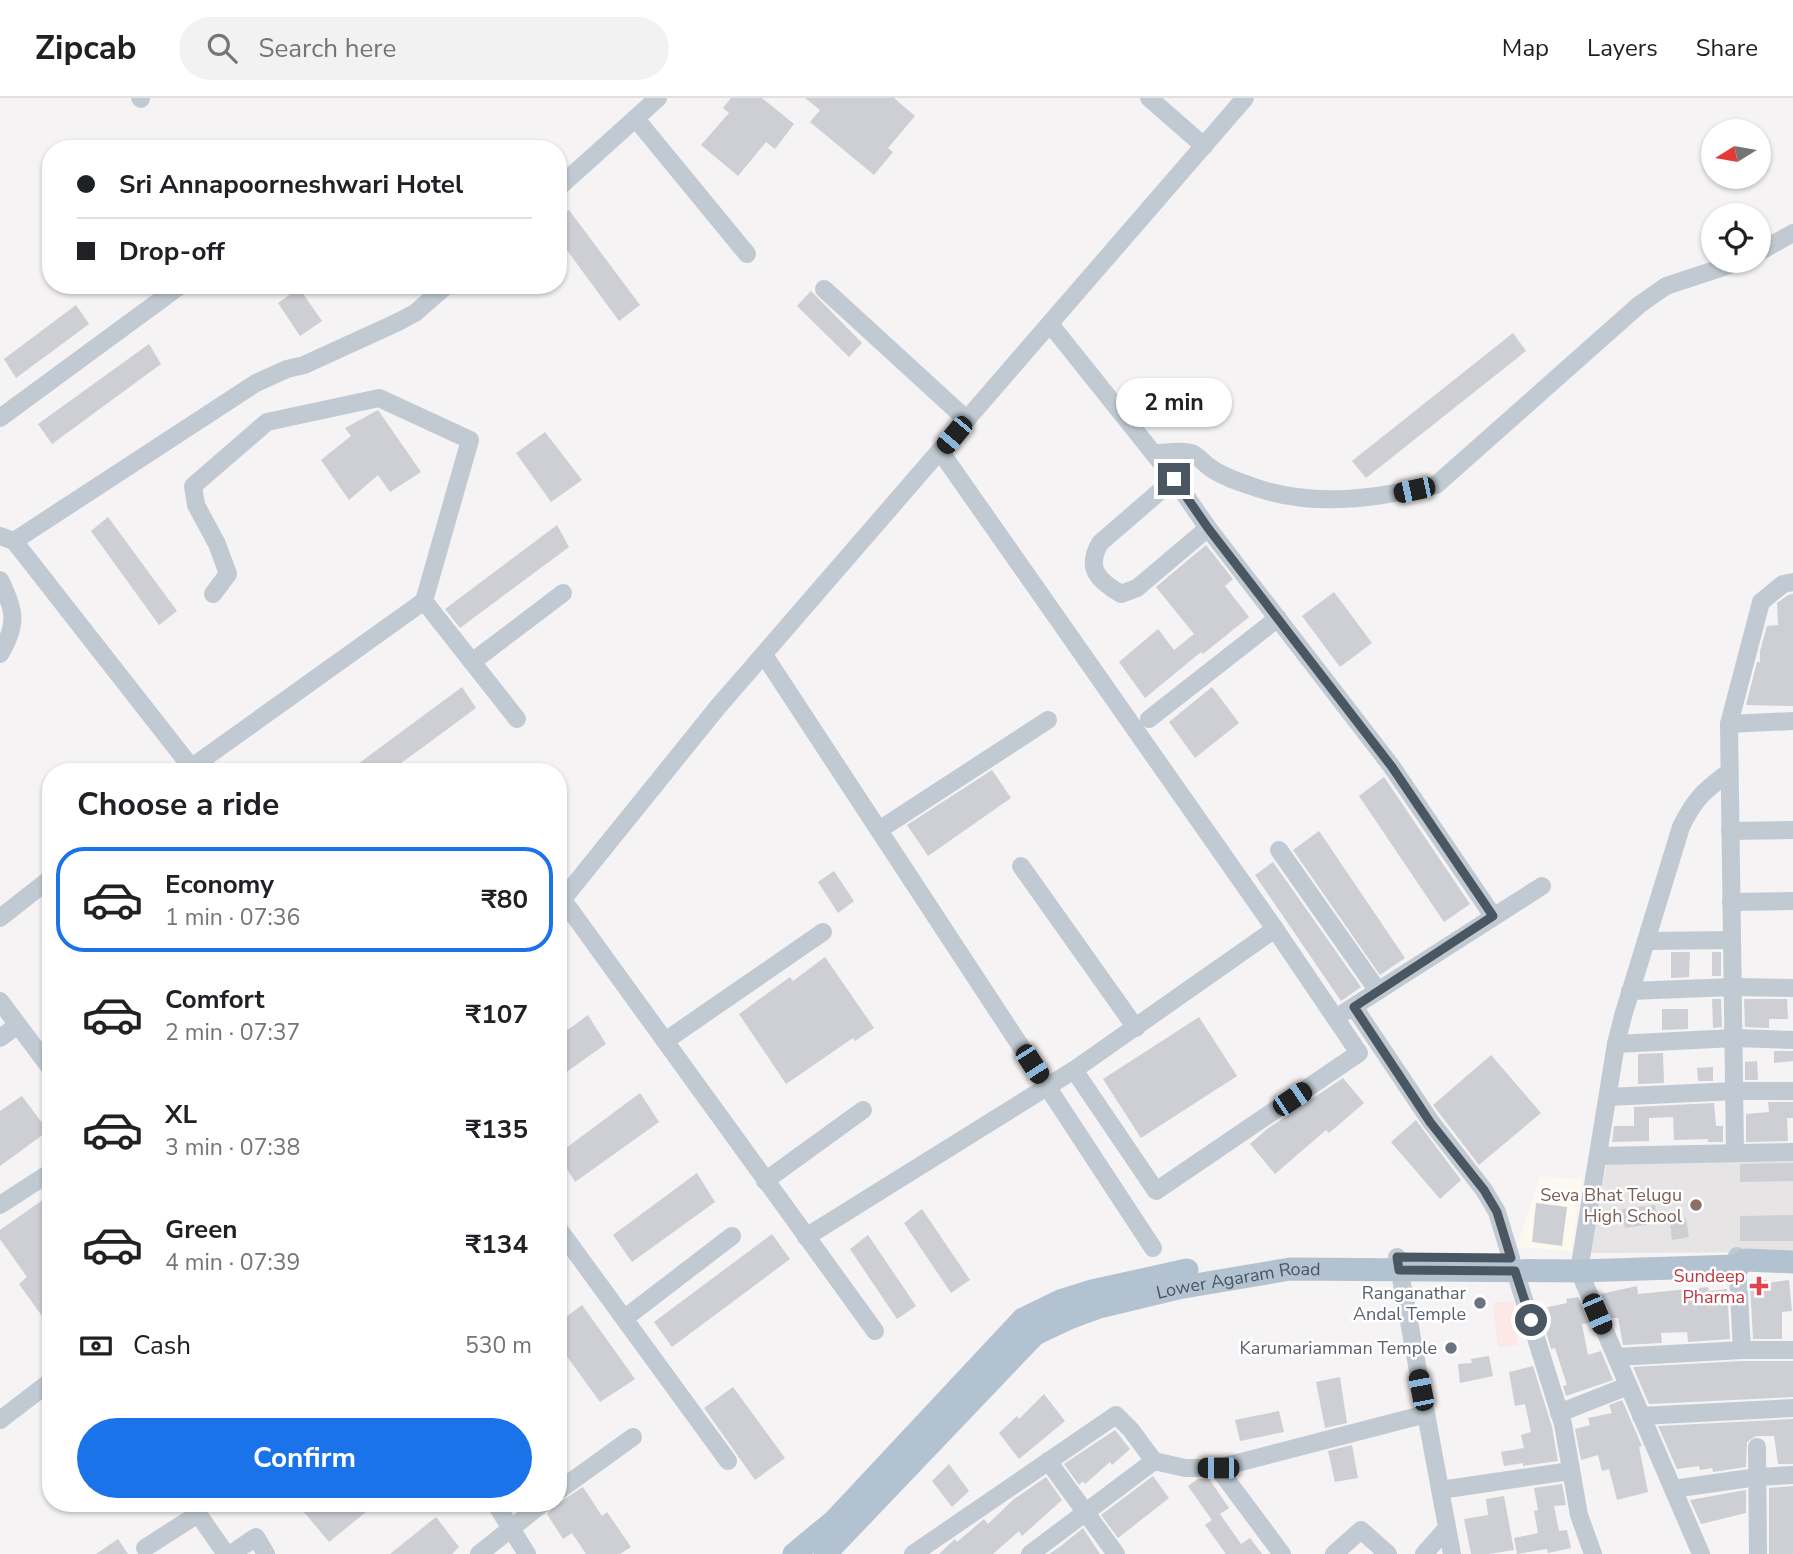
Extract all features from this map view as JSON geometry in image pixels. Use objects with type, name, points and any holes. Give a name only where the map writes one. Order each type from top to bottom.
[{"type":"main road","name":"Lower Agaram Road","points":[[794,1554],[834,1521],[1023,1320],[1059,1301],[1092,1291],[1221,1264],[1290,1256],[1398,1264]]},
{"type":"main road","name":"Lower Agaram Road","points":[[825,1554],[1035,1334],[1099,1307],[1238,1276],[1290,1269],[1398,1264],[1793,1262]]},
{"type":"street","points":[[567,180],[658,98]]},
{"type":"street","points":[[1149,98],[1204,146]]},
{"type":"street","points":[[567,893],[764,654],[1245,98]]},
{"type":"street","points":[[636,119],[747,254]]},
{"type":"street","points":[[1771,245],[1793,233]]},
{"type":"street","points":[[1154,453],[1190,453],[1208,467],[1256,487],[1291,497],[1336,500],[1392,495],[1436,485],[1639,305],[1666,286],[1706,273]]},
{"type":"street","points":[[824,289],[967,420]]},
{"type":"street","points":[[0,418],[169,294]]},
{"type":"street","points":[[184,763],[7,539],[256,383],[304,365],[406,318],[437,294]]},
{"type":"street","points":[[1050,324],[1154,453],[1208,528],[1392,767],[1493,916]]},
{"type":"street","points":[[200,763],[424,601],[470,440],[379,398],[267,422],[193,486],[196,505],[217,544],[228,574],[213,594]]},
{"type":"street","points":[[940,451],[1359,1053],[1156,1191],[1074,1070]]},
{"type":"street","points":[[1174,479],[1100,543],[1095,551],[1093,565],[1099,578],[1105,585],[1121,594],[1138,588],[1208,528]]},
{"type":"street","points":[[0,580],[14,615],[7,642],[0,654]]},
{"type":"street","points":[[1735,1153],[1729,724],[1761,602],[1783,584],[1793,582]]},
{"type":"street","points":[[472,662],[563,593]]},
{"type":"street","points":[[424,601],[517,719]]},
{"type":"street","points":[[1149,719],[1278,618]]},
{"type":"street","points":[[764,654],[1153,1248]]},
{"type":"street","points":[[879,830],[1048,720]]},
{"type":"street","points":[[1729,724],[1793,721]]},
{"type":"street","points":[[1701,1554],[1628,1386],[1580,1265],[1616,1044],[1630,991],[1681,827],[1701,793],[1730,772]]},
{"type":"street","points":[[1730,831],[1793,830]]},
{"type":"street","points":[[1279,850],[1378,991]]},
{"type":"street","points":[[1021,866],[1136,1028]]},
{"type":"street","points":[[0,918],[42,885]]},
{"type":"street","points":[[1336,1018],[1542,886]]},
{"type":"street","points":[[1731,902],[1793,901]]},
{"type":"street","points":[[567,911],[665,1041],[875,1331]]},
{"type":"street","points":[[806,1237],[1074,1070],[1275,929]]},
{"type":"street","points":[[665,1041],[823,932]]},
{"type":"street","points":[[1646,941],[1732,940]]},
{"type":"street","points":[[1630,991],[1733,987],[1793,988]]},
{"type":"street","points":[[0,1001],[42,1057]]},
{"type":"street","points":[[1354,1007],[1430,1122],[1484,1190],[1497,1212],[1559,1413],[1579,1515],[1593,1554]]},
{"type":"street","points":[[0,1038],[18,1025]]},
{"type":"street","points":[[1616,1044],[1734,1038],[1793,1040]]},
{"type":"street","points":[[1608,1097],[1793,1091]]},
{"type":"street","points":[[765,1181],[863,1111]]},
{"type":"street","points":[[1598,1156],[1793,1152]]},
{"type":"street","points":[[0,1205],[42,1178]]},
{"type":"street","points":[[625,1318],[732,1236]]},
{"type":"street","points":[[567,1240],[729,1461]]},
{"type":"street","points":[[1740,1261],[1741,1350]]},
{"type":"street","points":[[1398,1264],[1452,1554]]},
{"type":"street","points":[[1616,1357],[1793,1350]]},
{"type":"street","points":[[1559,1413],[1628,1386]]},
{"type":"street","points":[[0,1420],[42,1388]]},
{"type":"street","points":[[1641,1416],[1793,1408]]},
{"type":"street","points":[[913,1554],[1116,1415],[1154,1461],[1185,1468],[1218,1468],[1426,1414]]},
{"type":"street","points":[[567,1485],[633,1437]]},
{"type":"street","points":[[1757,1447],[1758,1554]]},
{"type":"street","points":[[1048,1461],[1116,1554]]},
{"type":"street","points":[[1030,1554],[1154,1461]]},
{"type":"street","points":[[1218,1468],[1282,1554]]},
{"type":"street","points":[[1440,1490],[1570,1471]]},
{"type":"street","points":[[1673,1489],[1757,1476],[1793,1475]]},
{"type":"street","points":[[501,1512],[527,1554]]},
{"type":"street","points":[[479,1554],[532,1512]]},
{"type":"street","points":[[145,1548],[198,1514],[228,1554],[256,1537],[266,1554]]},
{"type":"street","points":[[1424,1554],[1447,1528]]},
{"type":"street","points":[[1334,1554],[1361,1530],[1388,1554]]},
{"type":"shaded area","name":"Seva Bhat Telugu High School","points":[[1793,1155],[1793,1252],[1590,1253],[1608,1158]]},
{"type":"shaded area","points":[[1540,1176],[1582,1180],[1571,1251],[1517,1247]]},
{"type":"shaded area","points":[[1513,1301],[1518,1345],[1498,1347],[1493,1303]]},
{"type":"building","points":[[731,98],[762,98],[794,124],[775,149],[766,142],[738,176],[701,145],[729,113],[723,108]]},
{"type":"building","points":[[805,98],[894,98],[915,116],[888,148],[893,152],[874,175],[810,122],[820,110]]},
{"type":"building","points":[[569,210],[640,305],[619,321],[567,250]]},
{"type":"building","points":[[811,291],[862,343],[849,357],[797,306]]},
{"type":"building","points":[[291,294],[303,294],[322,321],[300,336],[278,303]]},
{"type":"building","points":[[76,305],[89,324],[16,378],[4,359]]},
{"type":"building","points":[[1513,333],[1526,351],[1366,478],[1352,461]]},
{"type":"building","points":[[149,344],[161,364],[52,444],[38,424]]},
{"type":"building","points":[[378,410],[421,472],[390,492],[378,475],[349,500],[321,460],[351,436],[345,428]]},
{"type":"building","points":[[545,432],[582,480],[551,502],[516,453]]},
{"type":"building","points":[[108,517],[177,611],[159,625],[91,531]]},
{"type":"building","points":[[557,525],[569,547],[460,628],[445,609]]},
{"type":"building","points":[[1206,545],[1233,579],[1225,586],[1249,617],[1145,698],[1119,662],[1158,629],[1174,650],[1194,634],[1156,587]]},
{"type":"building","points":[[1334,592],[1372,643],[1340,667],[1302,616]]},
{"type":"building","points":[[1793,594],[1793,706],[1746,705],[1757,662],[1760,662],[1767,626],[1778,625],[1777,603]]},
{"type":"building","points":[[462,687],[476,708],[401,763],[359,763]]},
{"type":"building","points":[[1212,687],[1239,723],[1195,758],[1169,722]]},
{"type":"building","points":[[992,770],[1011,798],[928,856],[907,825]]},
{"type":"building","points":[[1384,777],[1470,904],[1444,922],[1359,796]]},
{"type":"building","points":[[1319,831],[1405,958],[1380,975],[1293,850]]},
{"type":"building","points":[[1273,862],[1361,987],[1341,1001],[1255,875]]},
{"type":"building","points":[[834,871],[854,901],[838,913],[818,882]]},
{"type":"building","points":[[1671,952],[1690,952],[1689,977],[1671,978]]},
{"type":"building","points":[[1712,952],[1721,952],[1721,976],[1712,976]]},
{"type":"building","points":[[825,957],[874,1028],[855,1041],[853,1038],[786,1084],[739,1014],[790,977],[793,981]]},
{"type":"building","points":[[1712,999],[1721,999],[1722,1027],[1713,1028]]},
{"type":"building","points":[[1744,999],[1787,999],[1788,1019],[1769,1019],[1769,1028],[1745,1027]]},
{"type":"building","points":[[1662,1009],[1688,1009],[1688,1029],[1662,1030]]},
{"type":"building","points":[[588,1015],[606,1044],[567,1072],[567,1030]]},
{"type":"building","points":[[1199,1017],[1237,1076],[1141,1138],[1103,1079]]},
{"type":"building","points":[[1774,1051],[1793,1051],[1793,1061],[1774,1063]]},
{"type":"building","points":[[1663,1053],[1664,1083],[1638,1084],[1638,1054]]},
{"type":"building","points":[[1491,1055],[1541,1113],[1479,1165],[1433,1105]]},
{"type":"building","points":[[1757,1061],[1758,1080],[1745,1080],[1745,1062]]},
{"type":"building","points":[[1713,1067],[1713,1081],[1698,1081],[1697,1068]]},
{"type":"building","points":[[1343,1078],[1364,1103],[1329,1133],[1326,1130],[1275,1174],[1250,1144],[1267,1129]]},
{"type":"building","points":[[640,1093],[659,1122],[575,1182],[567,1169],[567,1147]]},
{"type":"building","points":[[22,1096],[42,1123],[42,1135],[0,1166],[0,1111]]},
{"type":"building","points":[[1768,1102],[1793,1102],[1793,1118],[1787,1118],[1788,1141],[1746,1142],[1746,1114],[1769,1112]]},
{"type":"building","points":[[1714,1103],[1716,1126],[1723,1126],[1723,1142],[1708,1142],[1708,1139],[1674,1140],[1673,1117],[1649,1118],[1649,1141],[1612,1142],[1614,1126],[1634,1126],[1634,1107]]},
{"type":"building","points":[[1416,1120],[1461,1180],[1440,1199],[1391,1142]]},
{"type":"building","points":[[1793,1163],[1793,1181],[1740,1182],[1740,1164]]},
{"type":"building","points":[[697,1173],[715,1202],[632,1262],[613,1235]]},
{"type":"building","points":[[42,1200],[42,1316],[19,1284],[27,1277],[0,1239],[0,1230]]},
{"type":"building","points":[[1536,1203],[1567,1207],[1562,1246],[1532,1242]]},
{"type":"building","points":[[1655,1205],[1658,1223],[1625,1228],[1622,1209]]},
{"type":"building","points":[[922,1209],[970,1280],[951,1293],[904,1223]]},
{"type":"building","points":[[1793,1215],[1793,1241],[1740,1241],[1740,1216]]},
{"type":"building","points":[[1686,1218],[1689,1237],[1672,1240],[1670,1221]]},
{"type":"building","points":[[772,1234],[790,1259],[672,1347],[654,1322]]},
{"type":"building","points":[[868,1235],[916,1306],[897,1319],[850,1249]]},
{"type":"building","points":[[1766,1280],[1767,1283],[1789,1280],[1792,1311],[1782,1312],[1782,1339],[1753,1339],[1750,1282]]},
{"type":"building","points":[[1637,1286],[1638,1294],[1708,1287],[1709,1291],[1727,1289],[1730,1339],[1688,1342],[1687,1332],[1661,1333],[1662,1343],[1623,1345],[1618,1318],[1612,1318],[1601,1294]]},
{"type":"building","points":[[1578,1297],[1589,1323],[1582,1324],[1588,1355],[1601,1351],[1613,1380],[1566,1396],[1563,1386],[1567,1385],[1555,1348],[1551,1349],[1539,1309],[1567,1303],[1566,1299]]},
{"type":"building","points":[[582,1305],[635,1379],[600,1402],[567,1356],[567,1316]]},
{"type":"building","points":[[1489,1356],[1493,1376],[1460,1383],[1458,1364],[1472,1363],[1471,1359]]},
{"type":"building","points":[[1793,1361],[1793,1397],[1649,1404],[1633,1367]]},
{"type":"building","points":[[1533,1366],[1552,1427],[1558,1461],[1504,1466],[1501,1452],[1524,1448],[1521,1435],[1531,1432],[1525,1404],[1515,1406],[1509,1372]]},
{"type":"building","points":[[1340,1377],[1347,1423],[1325,1428],[1316,1382]]},
{"type":"building","points":[[733,1387],[785,1458],[755,1480],[704,1408]]},
{"type":"building","points":[[1044,1394],[1065,1421],[1019,1459],[999,1433],[1017,1416],[1019,1419]]},
{"type":"building","points":[[1622,1400],[1642,1446],[1639,1447],[1648,1492],[1617,1500],[1609,1469],[1602,1471],[1598,1455],[1581,1460],[1575,1429],[1590,1425],[1588,1418],[1612,1413],[1609,1405]]},
{"type":"building","points":[[1279,1411],[1284,1432],[1240,1441],[1235,1420]]},
{"type":"building","points":[[1793,1419],[1793,1464],[1778,1464],[1774,1436],[1756,1436],[1747,1442],[1746,1467],[1713,1472],[1712,1468],[1700,1470],[1699,1466],[1677,1469],[1658,1426]]},
{"type":"building","points":[[1115,1430],[1130,1449],[1112,1465],[1110,1462],[1085,1484],[1083,1481],[1079,1485],[1064,1464]]},
{"type":"building","points":[[1352,1445],[1358,1478],[1335,1482],[1328,1451]]},
{"type":"building","points":[[949,1464],[969,1491],[952,1507],[932,1481]]},
{"type":"building","points":[[1153,1476],[1169,1498],[1118,1538],[1101,1515]]},
{"type":"building","points":[[1046,1477],[1062,1500],[1022,1536],[1019,1531],[993,1554],[939,1554],[984,1519],[988,1524],[1014,1499]]},
{"type":"building","points":[[1198,1479],[1209,1479],[1229,1508],[1220,1514],[1241,1544],[1250,1538],[1262,1554],[1226,1554],[1205,1525],[1212,1520],[1188,1486]]},
{"type":"building","points":[[1562,1484],[1566,1505],[1554,1506],[1559,1531],[1567,1530],[1571,1548],[1548,1553],[1547,1549],[1517,1554],[1514,1538],[1538,1533],[1534,1488]]},
{"type":"building","points":[[1793,1486],[1793,1554],[1769,1554],[1769,1488]]},
{"type":"building","points":[[583,1487],[602,1516],[607,1512],[631,1547],[620,1554],[586,1554],[572,1533],[563,1539],[547,1514],[567,1512],[567,1497]]},
{"type":"building","points":[[1746,1490],[1746,1513],[1701,1524],[1690,1500]]},
{"type":"building","points":[[1504,1496],[1514,1550],[1471,1554],[1464,1519],[1488,1515],[1486,1499]]},
{"type":"building","points":[[304,1512],[366,1512],[329,1542]]},
{"type":"building","points":[[436,1517],[459,1547],[452,1554],[390,1554]]},
{"type":"building","points":[[1083,1528],[1100,1554],[1049,1554],[1061,1546]]},
{"type":"building","points":[[118,1539],[128,1554],[96,1554]]},
{"type":"place","name":"Seva Bhat Telugu High School","points":[[1696,1205]]},
{"type":"place","name":"Sundeep Pharma","points":[[1759,1286]]},
{"type":"place","name":"Ranganathar Andal Temple","points":[[1480,1303]]},
{"type":"place","name":"Karumariamman Temple","points":[[1451,1348]]},
{"type":"route","points":[[1174,479],[1208,528],[1392,767],[1493,916],[1354,1007],[1430,1122],[1484,1190],[1497,1212],[1511,1258],[1397,1257],[1399,1270],[1515,1271],[1531,1320]]}]
